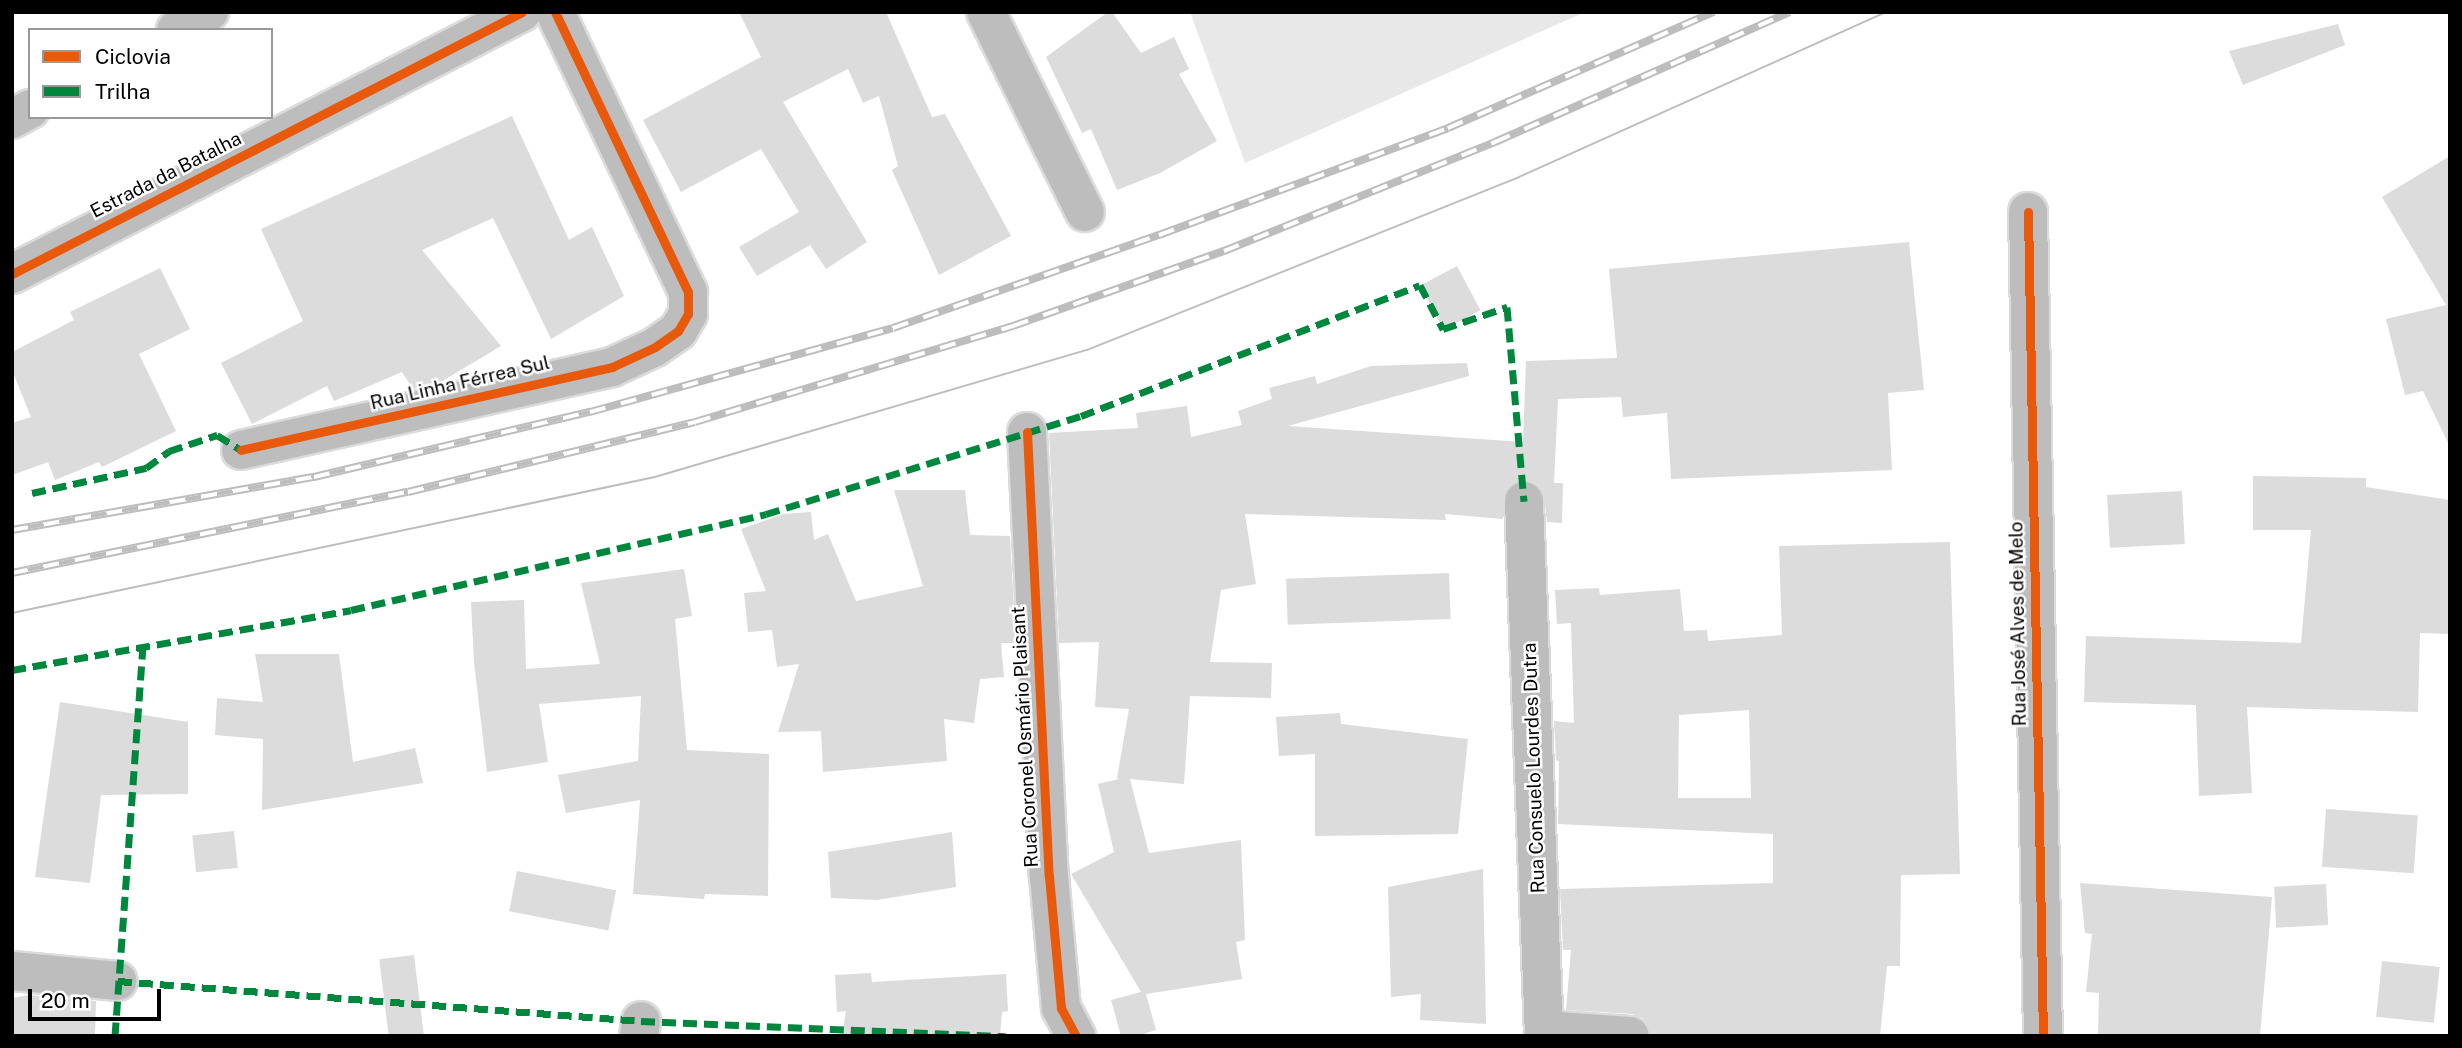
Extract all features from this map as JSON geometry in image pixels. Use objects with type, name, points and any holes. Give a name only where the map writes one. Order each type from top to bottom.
[{"type":"main road","points":[[180,28],[209,12]]},
{"type":"main road","name":"Estrada da Batalha","points":[[12,274],[522,12]]},
{"type":"main road","name":"Rua Linha Férrea Sul","points":[[242,450],[612,367],[655,347],[678,331],[688,314],[688,292],[555,12]]},
{"type":"main road","points":[[986,12],[1085,212]]},
{"type":"main road","points":[[12,119],[28,110]]},
{"type":"main road","name":"Rua José Alves de Melo","points":[[2028,212],[2043,1036]]},
{"type":"main road","name":"Rua Coronel Osmário Plaisant","points":[[1027,432],[1049,876],[1061,1008],[1076,1036]]},
{"type":"main road","name":"Rua Consuelo Lourdes Dutra","points":[[1524,501],[1544,1033]]},
{"type":"main road","points":[[12,971],[118,981]]},
{"type":"main road","points":[[1544,1033],[1630,1036]]},
{"type":"shaded area","points":[[1190,12],[1585,12],[1245,163]]},
{"type":"building","points":[[739,12],[886,12],[932,117],[945,114],[1011,236],[939,275],[892,170],[898,166],[879,96],[863,103],[848,69],[783,102],[867,242],[826,269],[810,245],[757,276],[739,247],[799,212],[761,149],[681,192],[643,120],[761,57]]},
{"type":"building","points":[[1108,12],[1112,12],[1141,53],[1174,37],[1189,69],[1179,74],[1217,141],[1160,173],[1117,190],[1091,129],[1082,133],[1046,57]]},
{"type":"building","points":[[2338,24],[2345,45],[2243,85],[2229,51]]},
{"type":"building","points":[[512,116],[569,240],[592,227],[624,296],[551,339],[493,218],[422,250],[501,346],[439,383],[413,389],[402,372],[334,401],[327,386],[252,424],[221,363],[303,321],[261,229]]},
{"type":"building","points":[[2450,156],[2450,447],[2423,391],[2405,395],[2386,319],[2446,305],[2382,197]]},
{"type":"building","points":[[1909,242],[1924,390],[1888,393],[1892,470],[1671,479],[1667,413],[1623,417],[1621,397],[1558,399],[1554,483],[1563,483],[1562,523],[1547,522],[1543,490],[1535,482],[1524,479],[1513,482],[1505,490],[1503,519],[1445,514],[1446,520],[1245,514],[1256,584],[1221,590],[1210,662],[1272,663],[1271,698],[1190,696],[1184,784],[1130,779],[1149,853],[1241,840],[1245,940],[1236,942],[1242,979],[1146,994],[1156,1030],[1137,1036],[1121,1036],[1111,1000],[1141,992],[1071,874],[1114,852],[1098,784],[1119,779],[1117,778],[1129,709],[1095,707],[1099,642],[1059,643],[1049,433],[1138,428],[1136,413],[1187,406],[1191,437],[1242,425],[1238,411],[1272,399],[1269,388],[1315,376],[1317,384],[1371,366],[1467,363],[1469,376],[1288,426],[1523,442],[1526,361],[1617,358],[1609,269]]},
{"type":"building","points":[[1457,266],[1480,310],[1443,330],[1420,286]]},
{"type":"building","points":[[160,268],[190,329],[139,354],[176,431],[102,467],[99,462],[55,480],[48,462],[12,475],[12,423],[31,417],[12,370],[12,352],[74,320],[70,312]]},
{"type":"building","points":[[2253,476],[2366,478],[2366,487],[2450,500],[2450,634],[2420,633],[2418,712],[2247,707],[2252,793],[2199,796],[2196,705],[2084,702],[2086,636],[2301,643],[2311,530],[2253,530]]},
{"type":"building","points":[[894,490],[965,490],[970,535],[1010,536],[1016,643],[1001,643],[1004,677],[980,679],[974,723],[944,719],[947,761],[823,772],[821,731],[778,732],[799,664],[777,667],[772,630],[748,632],[744,593],[766,591],[741,529],[783,514],[811,512],[814,540],[828,534],[856,601],[923,586]]},
{"type":"building","points":[[2182,491],[2185,544],[2110,548],[2107,495]]},
{"type":"building","points":[[1950,542],[1960,874],[1901,875],[1900,966],[1887,966],[1880,1036],[1651,1034],[1643,1018],[1632,1014],[1566,1010],[1571,950],[1563,950],[1560,889],[1773,883],[1773,834],[1558,824],[1559,761],[1556,760],[1554,721],[1574,723],[1571,623],[1557,624],[1555,590],[1599,588],[1600,595],[1680,589],[1684,631],[1707,630],[1708,641],[1782,635],[1779,546]],"holes":[[[1749,710],[1751,798],[1678,798],[1679,715]]]},
{"type":"building","points":[[684,569],[692,616],[675,619],[687,750],[769,754],[768,896],[705,894],[704,899],[633,894],[640,800],[566,813],[558,775],[638,761],[641,696],[539,704],[548,762],[487,772],[474,663],[471,602],[524,600],[526,669],[600,664],[581,583]]},
{"type":"building","points":[[1449,573],[1451,619],[1288,625],[1286,579]]},
{"type":"building","points":[[255,654],[339,654],[353,762],[415,748],[423,783],[262,810],[263,739],[215,735],[217,698],[263,702]]},
{"type":"building","points":[[60,702],[188,722],[188,794],[101,795],[90,883],[35,877]]},
{"type":"building","points":[[1340,713],[1341,724],[1468,739],[1458,834],[1315,836],[1315,754],[1279,756],[1276,717]]},
{"type":"building","points":[[2326,809],[2418,815],[2414,873],[2322,867]]},
{"type":"building","points":[[234,831],[238,868],[196,872],[192,835]]},
{"type":"building","points":[[952,832],[956,887],[877,900],[831,898],[828,852]]},
{"type":"building","points":[[1483,869],[1486,1024],[1420,1020],[1421,994],[1391,997],[1388,887]]},
{"type":"building","points":[[517,871],[616,890],[608,931],[509,911]]},
{"type":"building","points":[[2080,883],[2272,897],[2260,1036],[2098,1036],[2099,993],[2086,992],[2092,934],[2085,933]]},
{"type":"building","points":[[2326,884],[2328,925],[2276,928],[2274,887]]},
{"type":"building","points":[[414,955],[424,1036],[389,1036],[379,959]]},
{"type":"building","points":[[2382,961],[2440,967],[2434,1023],[2376,1017]]},
{"type":"building","points":[[871,973],[872,982],[1006,974],[1008,1011],[1002,1012],[1000,1036],[842,1036],[846,1011],[837,1012],[835,975]]},
{"type":"building","points":[[29,995],[96,1001],[95,1036],[12,1036],[12,998]]},
{"type":"tram line","points":[[12,613],[655,477],[1087,350],[1519,177],[1887,12]]},
{"type":"railway","points":[[12,530],[314,477],[590,412],[893,328],[1159,235],[1448,128],[1714,12]]},
{"type":"railway","points":[[12,573],[408,492],[695,422],[1013,326],[1224,251],[1495,142],[1790,12]]},
{"type":"marked path","points":[[12,670],[351,610],[766,514],[1081,416],[1420,285],[1443,329],[1507,307],[1524,501]]},
{"type":"marked path","points":[[32,493],[146,468],[169,451],[217,435],[241,450]]},
{"type":"marked path","points":[[115,1036],[143,647]]},
{"type":"marked path","points":[[118,981],[641,1021],[1006,1036]]},
{"type":"cycle path","points":[[12,274],[522,12]]},
{"type":"cycle path","points":[[241,450],[612,367],[655,347],[678,331],[688,314],[688,292],[555,12]]},
{"type":"cycle path","points":[[2028,212],[2043,1036]]},
{"type":"cycle path","points":[[1027,432],[1049,876],[1061,1008],[1076,1036]]}]
